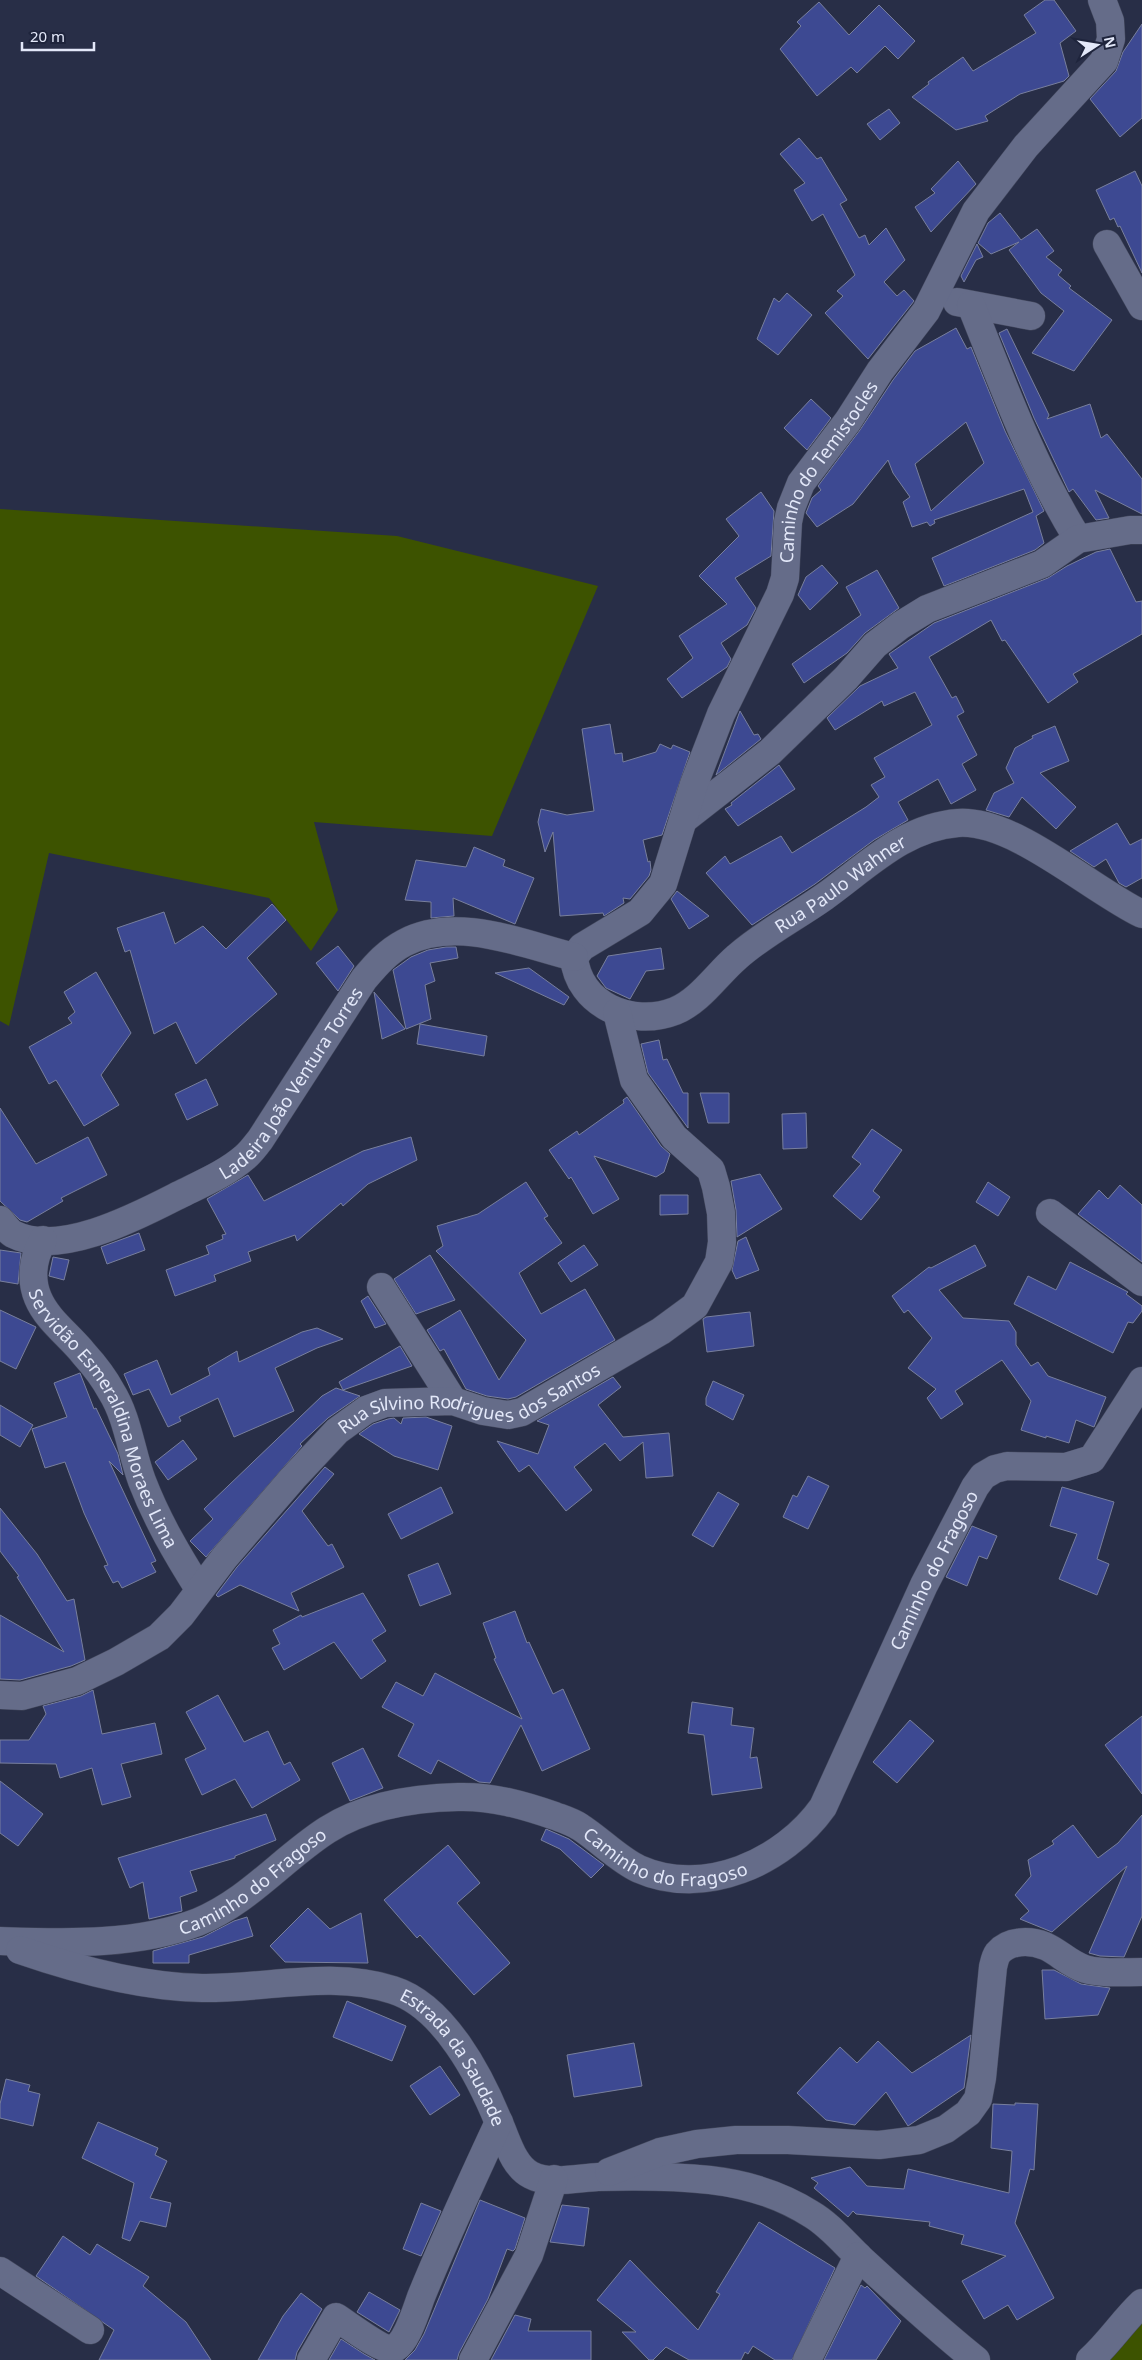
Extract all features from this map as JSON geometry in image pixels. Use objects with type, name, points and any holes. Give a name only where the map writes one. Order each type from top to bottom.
[{"type":"street","name":"Caminho do Temistocles","points":[[574,957],[582,946],[640,912],[663,884],[682,820],[721,714],[780,594],[785,578],[788,522],[791,508],[801,483],[848,421],[880,371],[926,311],[976,211],[1026,146],[1104,61],[1110,39],[1110,21],[1104,2]]},
{"type":"street","points":[[1107,244],[1142,306]]},
{"type":"street","points":[[934,297],[1030,316]]},
{"type":"street","points":[[971,305],[1012,411],[1059,508],[1078,539]]},
{"type":"street","points":[[682,820],[770,752],[876,646],[901,625],[927,609],[1042,564],[1078,539],[1142,530]]},
{"type":"street","name":"Rua Paulo Wahner","points":[[574,957],[576,972],[585,988],[599,1002],[617,1012],[654,1015],[674,1011],[692,1001],[737,957],[773,929],[824,897],[887,850],[907,837],[934,826],[960,823],[988,826],[1011,834],[1102,892],[1142,914]]},
{"type":"street","name":"Ladeira João Ventura Torres","points":[[0,1220],[12,1234],[28,1239],[72,1238],[126,1222],[200,1185],[245,1157],[260,1140],[364,979],[380,960],[404,943],[432,934],[458,931],[485,935],[574,957]]},
{"type":"street","name":"Rua Silvino Rodrigues dos Santos","points":[[0,1695],[22,1696],[77,1681],[160,1637],[181,1615],[199,1589],[326,1442],[366,1410],[385,1403],[454,1400],[483,1411],[508,1415],[522,1412],[661,1331],[695,1306],[714,1275],[719,1262],[722,1242],[721,1214],[716,1187],[711,1170],[674,1137],[634,1080],[617,1012]]},
{"type":"street","points":[[1050,1213],[1142,1282]]},
{"type":"street","name":"Servidão Esmeraldina Moraes Lima","points":[[43,1240],[37,1251],[32,1272],[38,1299],[56,1325],[85,1354],[111,1391],[121,1413],[142,1480],[164,1533],[199,1589]]},
{"type":"street","points":[[381,1287],[454,1400]]},
{"type":"street","name":"Caminho do Fragoso","points":[[0,1942],[66,1942],[123,1939],[161,1933],[198,1922],[246,1895],[327,1830],[362,1813],[384,1805],[416,1799],[459,1797],[502,1799],[538,1810],[578,1825],[638,1869],[668,1879],[703,1879],[762,1861],[788,1844],[813,1821],[823,1807],[924,1584],[983,1476],[995,1469],[1007,1466],[1048,1468],[1084,1463],[1096,1454],[1130,1416],[1142,1381]]},
{"type":"street","name":"Estrada da Saudade","points":[[0,1942],[98,1973],[152,1984],[200,1988],[234,1988],[317,1980],[358,1982],[394,1990],[421,2004],[443,2026],[474,2073],[515,2158],[524,2170],[534,2177],[554,2179],[665,2177],[712,2180],[760,2190],[813,2214],[936,2328],[976,2360]]},
{"type":"street","points":[[596,2178],[660,2152],[697,2144],[736,2140],[788,2140],[879,2145],[919,2140],[935,2134],[956,2123],[968,2113],[978,2099],[982,2078],[993,1967],[998,1954],[1005,1948],[1013,1944],[1028,1942],[1045,1946],[1084,1969],[1142,1972]]},
{"type":"street","points":[[311,2360],[336,2317],[381,2346],[390,2349],[398,2347],[408,2331],[436,2262],[499,2122]]},
{"type":"street","points":[[472,2360],[529,2254],[554,2179]]},
{"type":"street","points":[[807,2360],[858,2256]]},
{"type":"street","points":[[0,2271],[90,2330]]},
{"type":"street","points":[[1090,2360],[1104,2347],[1131,2313],[1142,2303]]},
{"type":"green space","points":[[0,509],[397,536],[598,586],[492,836],[314,822],[338,910],[311,951],[269,898],[49,853],[9,1026],[0,1021]]},
{"type":"green space","points":[[1142,2295],[1142,2360],[1101,2360]]},
{"type":"building","points":[[1045,0],[1054,0],[1076,31],[1060,43],[1069,76],[1064,81],[1020,94],[985,116],[988,121],[956,130],[912,97],[929,84],[928,82],[963,57],[973,71],[1036,33],[1024,15]]},
{"type":"building","points":[[819,2],[849,35],[879,5],[915,41],[898,59],[885,46],[857,73],[851,67],[817,96],[780,49],[801,26],[797,22]]},
{"type":"building","points":[[1142,24],[1142,118],[1120,137],[1090,99],[1116,71],[1123,52]]},
{"type":"building","points":[[889,109],[900,123],[880,140],[867,124]]},
{"type":"building","points":[[799,138],[817,159],[821,157],[847,200],[840,204],[859,238],[865,235],[869,245],[886,228],[905,260],[884,282],[897,296],[904,290],[914,301],[868,359],[825,313],[843,296],[837,291],[855,275],[823,214],[812,221],[794,190],[805,183],[780,154]]},
{"type":"building","points":[[958,161],[976,184],[931,232],[915,207],[935,193],[931,189]]},
{"type":"building","points":[[1135,171],[1142,186],[1142,273],[1120,226],[1118,227],[1114,218],[1110,220],[1096,190]]},
{"type":"building","points":[[1000,213],[1021,240],[1037,229],[1054,251],[1046,257],[1062,270],[1058,275],[1071,286],[1069,288],[1112,320],[1074,371],[1032,353],[1064,311],[1041,293],[1009,250],[1019,242],[991,254],[978,243],[988,223]]},
{"type":"building","points":[[977,244],[983,257],[976,260],[964,282],[961,276]]},
{"type":"building","points":[[787,293],[812,315],[778,355],[757,339],[774,298],[779,302]]},
{"type":"building","points":[[956,328],[967,349],[971,347],[1005,431],[1044,511],[1036,516],[1044,543],[1035,550],[944,586],[932,558],[1033,512],[1024,489],[934,520],[935,523],[930,526],[927,522],[912,527],[903,502],[910,497],[893,473],[888,460],[853,504],[817,527],[806,513],[812,498],[821,490],[818,486],[915,351]],"holes":[[[966,422],[984,463],[931,511],[915,464]]]},
{"type":"building","points":[[1007,329],[1049,415],[1047,419],[1090,404],[1101,438],[1107,434],[1142,479],[1142,514],[1095,490],[1109,518],[1096,520],[1073,489],[1069,492],[1034,418],[999,333]]},
{"type":"building","points":[[811,399],[831,418],[807,450],[784,428]]},
{"type":"building","points":[[761,492],[774,511],[771,556],[735,578],[756,608],[747,625],[721,643],[731,659],[727,667],[682,698],[667,679],[693,658],[679,636],[727,604],[699,576],[739,536],[726,519]]},
{"type":"building","points":[[1110,549],[1136,602],[1142,601],[1142,634],[1073,674],[1078,682],[1048,703],[1005,640],[1002,641],[991,620],[929,657],[952,698],[956,696],[964,712],[957,716],[977,755],[962,764],[976,790],[951,804],[938,779],[898,802],[908,820],[874,840],[815,884],[752,925],[706,873],[725,856],[730,864],[781,836],[792,853],[866,807],[879,797],[871,785],[885,777],[874,758],[932,725],[915,692],[884,706],[882,701],[835,730],[827,718],[860,686],[898,668],[889,654],[934,623],[1048,578],[1067,566],[1096,552]]},
{"type":"building","points":[[822,565],[838,583],[810,610],[798,595],[806,577]]},
{"type":"building","points":[[877,570],[899,608],[865,633],[847,653],[804,683],[792,664],[861,615],[846,587]]},
{"type":"building","points":[[740,711],[754,735],[758,734],[761,739],[716,775]]},
{"type":"building","points":[[610,724],[615,754],[622,753],[623,762],[656,752],[660,744],[671,749],[673,745],[690,752],[662,835],[643,840],[648,862],[650,861],[651,870],[649,876],[630,899],[623,898],[624,903],[604,916],[603,913],[560,916],[553,832],[545,852],[538,822],[541,809],[567,815],[594,811],[582,729]]},
{"type":"building","points":[[1055,726],[1069,761],[1040,773],[1076,807],[1056,829],[1022,797],[1009,817],[986,810],[994,793],[1014,783],[1006,768],[1015,748],[1033,738],[1032,736]]},
{"type":"building","points":[[779,765],[795,789],[738,826],[725,809]]},
{"type":"building","points":[[1117,823],[1130,845],[1142,839],[1142,878],[1126,887],[1119,883],[1106,859],[1094,867],[1070,851]]},
{"type":"building","points":[[474,847],[505,860],[503,866],[534,878],[515,924],[453,898],[454,916],[431,918],[431,902],[405,900],[416,860],[466,867]]},
{"type":"building","points":[[677,891],[709,916],[689,929],[671,899]]},
{"type":"building","points":[[272,904],[286,920],[247,958],[277,994],[196,1064],[176,1022],[154,1034],[130,950],[125,952],[117,928],[164,912],[175,944],[203,926],[226,949]]},
{"type":"building","points":[[338,946],[354,966],[338,991],[316,963]]},
{"type":"building","points":[[456,947],[458,958],[430,963],[435,981],[425,985],[431,1019],[406,1029],[393,970],[411,957],[428,950]]},
{"type":"building","points":[[661,948],[664,969],[646,971],[630,999],[606,988],[597,976],[608,956]]},
{"type":"building","points":[[529,968],[569,997],[564,1005],[495,973]]},
{"type":"building","points":[[96,972],[131,1033],[101,1075],[119,1105],[84,1126],[56,1080],[49,1084],[29,1047],[72,1023],[68,1018],[75,1012],[64,992]]},
{"type":"building","points":[[374,992],[405,1029],[382,1039]]},
{"type":"building","points":[[420,1024],[487,1036],[484,1056],[417,1044]]},
{"type":"building","points":[[659,1040],[663,1060],[667,1059],[683,1093],[688,1093],[688,1128],[648,1073],[641,1044]]},
{"type":"building","points":[[206,1079],[218,1105],[187,1120],[175,1094]]},
{"type":"building","points":[[700,1093],[729,1093],[729,1123],[708,1123]]},
{"type":"building","points":[[627,1097],[661,1146],[670,1154],[664,1172],[656,1177],[594,1156],[619,1199],[593,1214],[571,1177],[569,1179],[549,1150],[577,1131],[579,1135],[624,1103],[623,1100]]},
{"type":"building","points":[[0,1108],[36,1164],[88,1137],[107,1175],[61,1198],[63,1201],[27,1222],[20,1220],[0,1201]]},
{"type":"building","points":[[806,1113],[807,1148],[783,1149],[782,1114]]},
{"type":"building","points":[[872,1129],[902,1150],[873,1191],[880,1197],[861,1220],[833,1196],[861,1164],[852,1157]]},
{"type":"building","points":[[411,1137],[417,1160],[368,1184],[343,1206],[341,1203],[297,1241],[295,1235],[248,1252],[251,1261],[214,1275],[216,1281],[175,1296],[166,1270],[209,1254],[206,1246],[223,1239],[222,1235],[226,1234],[207,1199],[248,1175],[264,1201],[363,1151]]},
{"type":"building","points":[[760,1174],[782,1209],[737,1237],[736,1210],[731,1181]]},
{"type":"building","points":[[526,1182],[548,1216],[544,1218],[562,1243],[519,1273],[541,1314],[585,1289],[615,1340],[516,1397],[508,1399],[487,1396],[466,1389],[444,1349],[440,1351],[427,1330],[460,1310],[499,1380],[526,1340],[436,1251],[443,1246],[437,1226],[478,1214]]},
{"type":"building","points":[[988,1182],[1010,1197],[998,1216],[976,1202]]},
{"type":"building","points":[[1120,1185],[1142,1205],[1142,1262],[1078,1214],[1099,1190],[1108,1199]]},
{"type":"building","points":[[660,1195],[688,1195],[688,1214],[660,1215]]},
{"type":"building","points":[[139,1233],[145,1250],[107,1264],[101,1247]]},
{"type":"building","points":[[746,1237],[759,1270],[736,1279],[732,1270],[738,1241]]},
{"type":"building","points":[[584,1245],[598,1265],[571,1282],[558,1263]]},
{"type":"building","points":[[975,1245],[986,1266],[939,1290],[963,1318],[1009,1321],[1016,1332],[1016,1345],[1031,1366],[1038,1362],[1048,1376],[1106,1397],[1094,1427],[1076,1420],[1069,1443],[1021,1430],[1031,1401],[1002,1360],[955,1391],[963,1404],[941,1419],[927,1398],[936,1389],[908,1368],[932,1338],[908,1310],[904,1313],[892,1296],[929,1267],[931,1268]]},
{"type":"building","points":[[0,1250],[21,1253],[18,1284],[0,1281]]},
{"type":"building","points":[[430,1255],[455,1300],[416,1314],[394,1279]]},
{"type":"building","points":[[53,1257],[69,1260],[64,1280],[49,1276]]},
{"type":"building","points":[[1070,1262],[1128,1292],[1126,1294],[1142,1306],[1142,1311],[1133,1323],[1128,1322],[1113,1353],[1014,1304],[1028,1276],[1056,1290]]},
{"type":"building","points":[[368,1296],[386,1324],[375,1328],[361,1301]]},
{"type":"building","points":[[0,1310],[36,1327],[16,1369],[0,1361]]},
{"type":"building","points":[[750,1312],[754,1346],[707,1352],[703,1319],[706,1317]]},
{"type":"building","points":[[317,1328],[343,1339],[317,1348],[275,1368],[294,1411],[234,1437],[218,1398],[179,1417],[181,1421],[168,1427],[149,1389],[133,1395],[124,1374],[157,1360],[171,1395],[210,1375],[208,1368],[237,1351],[239,1362],[302,1332]]},
{"type":"building","points":[[400,1346],[412,1366],[343,1390],[339,1382]]},
{"type":"building","points":[[80,1373],[94,1409],[96,1408],[118,1454],[123,1475],[109,1461],[156,1561],[151,1563],[156,1572],[122,1588],[118,1581],[113,1583],[104,1566],[108,1565],[84,1513],[65,1462],[45,1468],[32,1429],[67,1417],[54,1383]]},
{"type":"building","points":[[613,1377],[621,1387],[598,1405],[623,1437],[669,1433],[673,1476],[646,1478],[643,1442],[620,1461],[605,1443],[574,1467],[592,1490],[566,1511],[529,1465],[519,1472],[497,1441],[538,1454],[549,1425],[537,1421]]},
{"type":"building","points":[[713,1381],[744,1395],[733,1420],[706,1405],[706,1398]]},
{"type":"building","points":[[336,1388],[360,1396],[328,1418],[300,1444],[302,1446],[206,1557],[190,1541],[213,1519],[204,1509],[322,1396]]},
{"type":"building","points":[[0,1405],[33,1425],[20,1447],[0,1435]]},
{"type":"building","points":[[426,1417],[452,1426],[438,1470],[394,1456],[359,1434],[373,1424],[388,1419],[394,1418],[401,1424],[403,1418]]},
{"type":"building","points":[[183,1440],[197,1459],[168,1480],[155,1462]]},
{"type":"building","points":[[325,1467],[334,1474],[302,1511],[328,1546],[332,1544],[344,1567],[291,1593],[299,1611],[240,1585],[218,1597],[216,1595],[237,1567]]},
{"type":"building","points":[[808,1476],[829,1486],[808,1529],[783,1517],[793,1495],[797,1497]]},
{"type":"building","points":[[441,1487],[453,1513],[401,1539],[388,1514]]},
{"type":"building","points":[[1062,1487],[1114,1502],[1097,1559],[1109,1564],[1097,1595],[1059,1579],[1077,1534],[1050,1526]]},
{"type":"building","points":[[718,1492],[739,1504],[713,1547],[692,1535]]},
{"type":"building","points":[[0,1508],[37,1554],[67,1601],[74,1599],[85,1660],[71,1666],[20,1680],[0,1679],[0,1615],[64,1652],[17,1577],[19,1576],[0,1551]]},
{"type":"building","points":[[972,1526],[997,1536],[987,1559],[979,1556],[967,1586],[946,1577]]},
{"type":"building","points":[[438,1563],[451,1594],[420,1606],[408,1575]]},
{"type":"building","points":[[363,1593],[386,1631],[372,1640],[386,1661],[361,1679],[334,1642],[284,1670],[272,1648],[280,1644],[273,1630],[301,1615],[302,1617]]},
{"type":"building","points":[[515,1611],[527,1643],[529,1642],[553,1694],[563,1689],[590,1749],[542,1771],[521,1725],[490,1783],[479,1782],[438,1760],[431,1774],[398,1756],[414,1724],[382,1707],[396,1682],[423,1696],[435,1673],[522,1719],[494,1659],[496,1658],[483,1623]]},
{"type":"building","points":[[93,1690],[102,1734],[155,1723],[162,1754],[121,1764],[131,1797],[102,1805],[92,1768],[60,1778],[56,1764],[0,1763],[0,1740],[29,1740],[46,1714],[43,1706],[81,1696]]},
{"type":"building","points":[[218,1695],[244,1742],[268,1731],[284,1765],[290,1762],[300,1780],[252,1808],[235,1779],[202,1795],[185,1759],[206,1749],[186,1712]]},
{"type":"building","points":[[692,1702],[733,1708],[731,1725],[754,1728],[750,1758],[757,1757],[762,1788],[712,1795],[704,1735],[688,1733]]},
{"type":"building","points":[[1142,1716],[1142,1794],[1105,1745]]},
{"type":"building","points":[[910,1720],[934,1741],[897,1783],[873,1762]]},
{"type":"building","points":[[363,1748],[383,1788],[350,1801],[332,1763]]},
{"type":"building","points":[[0,1781],[43,1814],[18,1846],[0,1833]]},
{"type":"building","points":[[266,1814],[276,1840],[235,1856],[235,1858],[190,1871],[197,1891],[180,1897],[182,1911],[149,1919],[143,1882],[130,1888],[118,1858]]},
{"type":"building","points":[[1142,1815],[1142,1916],[1124,1957],[1100,1956],[1089,1953],[1127,1866],[1052,1932],[1020,1919],[1029,1911],[1015,1895],[1031,1876],[1028,1860],[1054,1844],[1052,1841],[1073,1825],[1098,1858],[1118,1843]]},
{"type":"building","points":[[546,1829],[569,1839],[604,1865],[591,1878],[560,1849],[541,1840]]},
{"type":"building","points":[[448,1845],[480,1883],[457,1903],[510,1963],[474,1995],[420,1935],[417,1938],[384,1900]]},
{"type":"building","points":[[308,1908],[330,1929],[361,1913],[368,1963],[285,1962],[270,1946]]},
{"type":"building","points":[[247,1917],[253,1936],[189,1955],[189,1963],[153,1963],[153,1951],[203,1937],[234,1921]]},
{"type":"building","points":[[1042,1970],[1054,1970],[1081,1984],[1110,1988],[1098,2015],[1045,2019]]},
{"type":"building","points":[[347,2001],[406,2026],[392,2061],[333,2037]]},
{"type":"building","points":[[971,2035],[964,2088],[908,2126],[886,2092],[855,2125],[826,2120],[797,2093],[840,2047],[857,2063],[878,2041],[912,2073]]},
{"type":"building","points":[[634,2043],[642,2086],[574,2097],[567,2055]]},
{"type":"building","points":[[440,2066],[460,2095],[430,2115],[410,2086]]},
{"type":"building","points":[[6,2079],[30,2085],[28,2091],[40,2094],[33,2126],[0,2118],[0,2104]]},
{"type":"building","points":[[1015,2103],[1038,2104],[1034,2170],[1030,2169],[1015,2223],[1054,2298],[1017,2320],[1008,2305],[984,2319],[962,2281],[1006,2256],[961,2244],[964,2235],[929,2226],[930,2222],[856,2214],[853,2211],[848,2217],[814,2188],[818,2183],[811,2178],[850,2167],[867,2186],[904,2189],[908,2169],[1009,2193],[1012,2151],[991,2148],[993,2104],[1015,2105]]},
{"type":"building","points":[[98,2122],[158,2148],[155,2155],[167,2161],[150,2198],[171,2203],[166,2227],[140,2221],[130,2241],[122,2238],[134,2183],[82,2158]]},
{"type":"building","points":[[480,2200],[525,2218],[515,2249],[513,2251],[507,2249],[488,2299],[457,2360],[405,2360],[415,2350],[424,2334]]},
{"type":"building","points":[[421,2203],[441,2211],[421,2256],[403,2249]]},
{"type":"building","points":[[562,2205],[589,2208],[584,2246],[550,2242]]},
{"type":"building","points":[[759,2222],[835,2268],[792,2360],[775,2360],[753,2346],[748,2354],[745,2352],[741,2360],[689,2360],[666,2347],[653,2360],[649,2360],[622,2332],[636,2332],[597,2300],[630,2260],[698,2330],[720,2294],[716,2292]]},
{"type":"building","points":[[63,2236],[90,2255],[97,2244],[149,2277],[143,2286],[186,2322],[211,2360],[99,2360],[114,2330],[36,2276]]},
{"type":"building","points":[[861,2285],[865,2288],[867,2286],[901,2321],[876,2360],[824,2360]]},
{"type":"building","points":[[369,2292],[400,2310],[389,2332],[357,2312]]},
{"type":"building","points":[[301,2293],[322,2309],[297,2352],[295,2360],[258,2360],[283,2316]]},
{"type":"building","points":[[515,2315],[531,2319],[528,2331],[591,2331],[591,2360],[491,2360]]},
{"type":"building","points":[[341,2339],[364,2354],[375,2360],[329,2360]]}]
